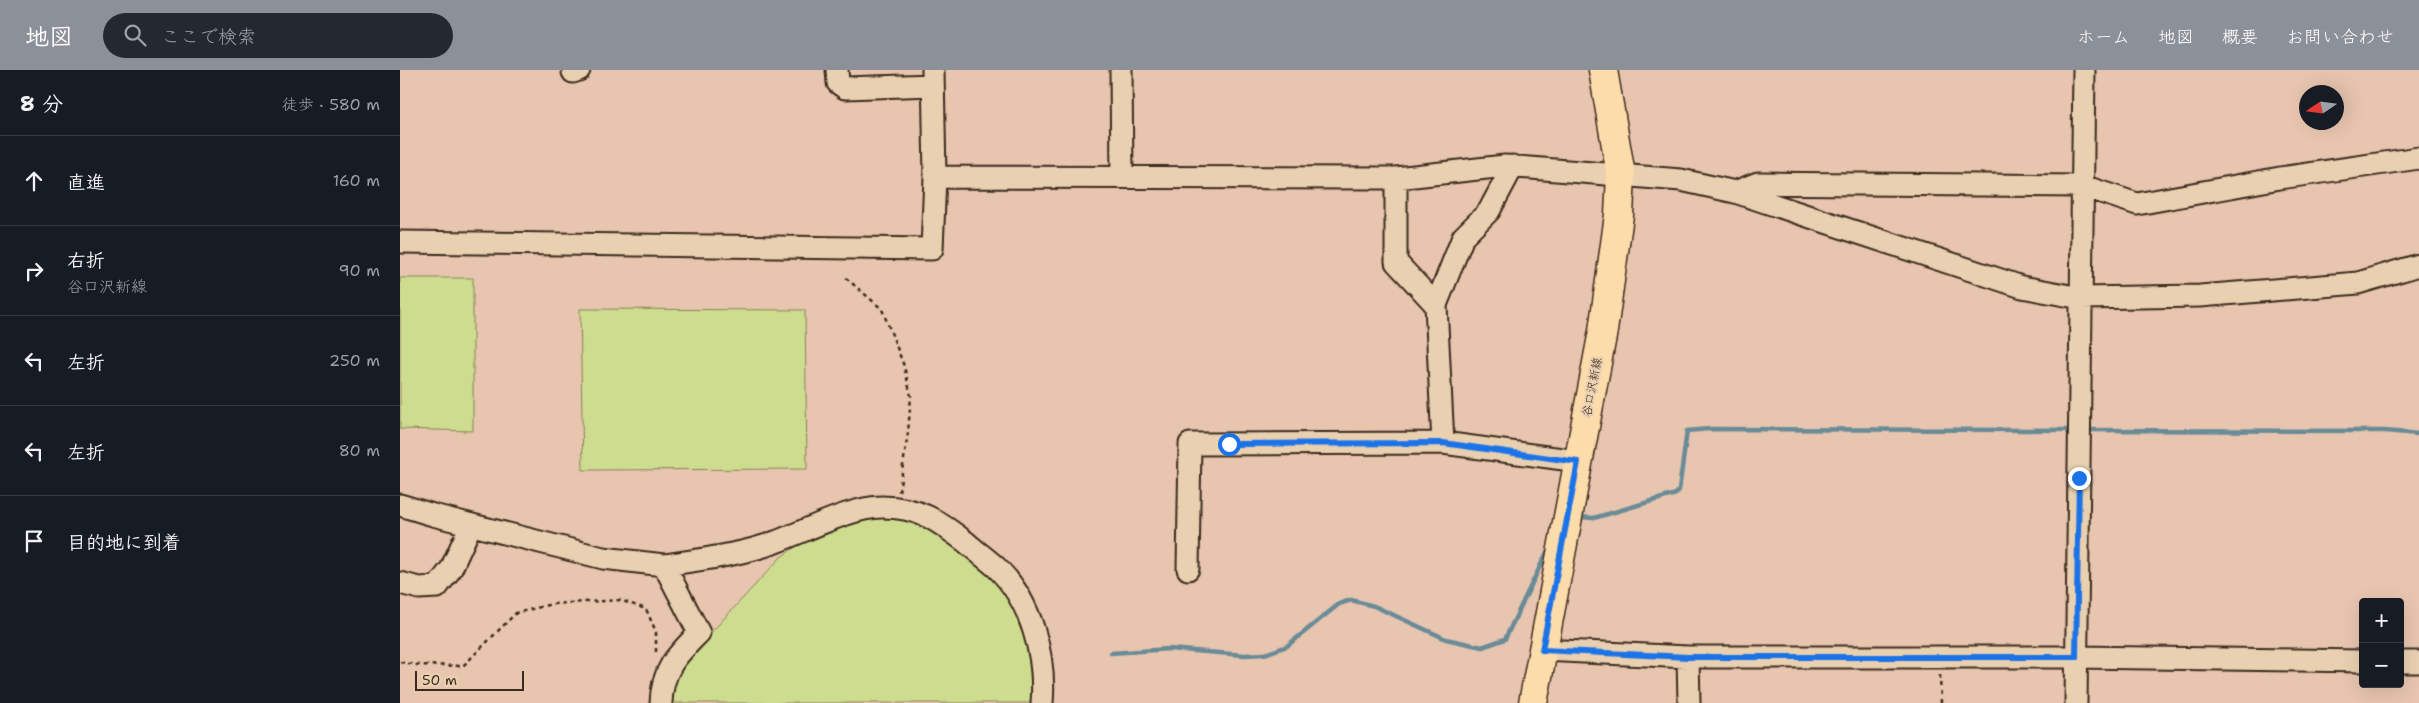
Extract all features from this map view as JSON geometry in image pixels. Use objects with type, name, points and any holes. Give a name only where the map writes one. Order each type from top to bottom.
[{"type":"main road","name":"谷口沢新線","points":[[1533,703],[1603,331],[1619,216],[1621,175],[1603,70]]},
{"type":"street","points":[[400,242],[932,249],[935,177],[933,77],[846,88],[838,83],[837,70]]},
{"type":"street","points":[[1121,70],[1122,177]]},
{"type":"street","points":[[2076,703],[2084,70]]},
{"type":"street","points":[[1735,192],[1758,183],[2082,186],[2137,204],[2280,178],[2419,158]]},
{"type":"street","points":[[935,177],[1396,178],[1513,166],[1681,180],[1735,192],[2022,287],[2081,298],[2200,296],[2358,283],[2419,266]]},
{"type":"street","points":[[1443,443],[1436,305],[1463,237],[1489,211],[1513,166]]},
{"type":"street","points":[[1396,178],[1396,262],[1436,305]]},
{"type":"street","points":[[1188,569],[1190,444],[1443,443],[1578,462]]},
{"type":"street","points":[[400,505],[602,558],[664,565],[704,559],[762,546],[805,532],[843,515],[880,507],[915,509],[940,522],[997,568],[1022,602],[1038,643],[1043,691],[1042,703]]},
{"type":"street","points":[[400,583],[419,588],[437,586],[451,569],[471,525]]},
{"type":"street","points":[[661,703],[662,689],[674,658],[699,633],[664,565]]},
{"type":"street","points":[[1542,650],[1688,657],[2076,657],[2359,661]]},
{"type":"street","points":[[1688,657],[1689,703]]},
{"type":"street","points":[[2404,662],[2419,662]]},
{"type":"path","points":[[846,278],[882,310],[904,366],[911,396],[906,452],[896,508]]},
{"type":"path","points":[[400,662],[418,665],[463,666],[516,613],[552,604],[620,600],[646,609],[656,632],[656,657]]},
{"type":"path","points":[[1940,658],[1941,703]]},
{"type":"green space","points":[[400,278],[473,278],[473,431],[400,429]]},
{"type":"green space","points":[[580,309],[805,310],[807,469],[583,470]]},
{"type":"green space","points":[[894,516],[934,529],[963,551],[1011,599],[1025,636],[1031,703],[670,703],[670,690],[682,664],[781,557],[804,541],[858,517]]},
{"type":"waterway","points":[[1578,517],[1594,518],[1676,494],[1679,490],[1687,431],[1709,429],[2073,430]]},
{"type":"waterway","points":[[2085,430],[2385,431],[2419,434]]},
{"type":"waterway","points":[[1111,653],[1169,649],[1244,655],[1265,654],[1287,646],[1339,604],[1351,600],[1374,606],[1446,639],[1482,647],[1505,639],[1549,548]]},
{"type":"route","points":[[1229,444],[1443,443],[1578,462],[1542,650],[1688,657],[2076,657],[2079,478]]}]
